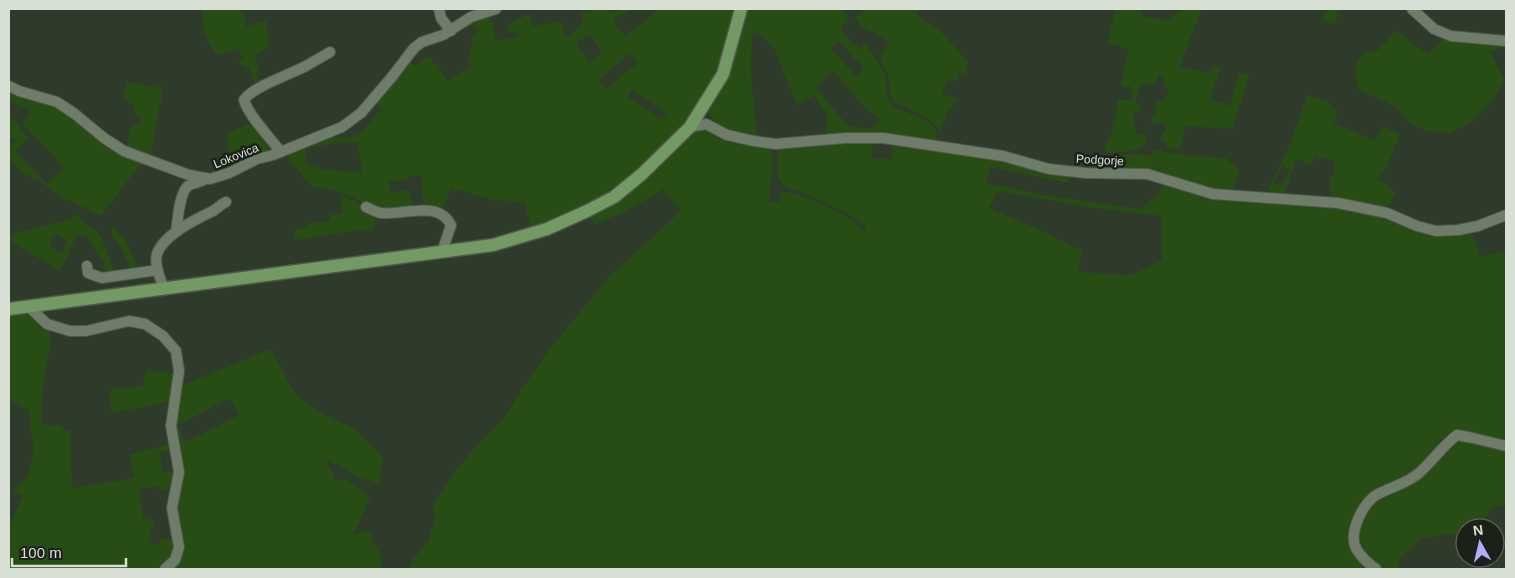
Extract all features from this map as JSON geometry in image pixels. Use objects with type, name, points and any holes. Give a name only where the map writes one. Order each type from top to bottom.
[{"type":"main road","points":[[9,309],[493,245],[547,229],[614,197],[635,180],[690,127],[723,74],[742,9]]},
{"type":"street","points":[[439,9],[441,18],[451,30]]},
{"type":"street","name":"Lokovica","points":[[9,86],[19,91],[57,102],[124,151],[189,175],[207,178],[219,177],[257,159],[334,132],[361,113],[414,48],[422,42],[443,35],[471,17],[496,9]]},
{"type":"street","points":[[1412,9],[1434,29],[1451,36],[1506,41]]},
{"type":"street","points":[[281,152],[252,115],[244,100],[261,87],[306,66],[330,52]]},
{"type":"street","name":"Podgorje","points":[[690,127],[706,124],[727,134],[775,144],[846,138],[883,138],[1003,156],[1049,169],[1086,173],[1147,174],[1213,194],[1338,203],[1379,211],[1417,226],[1436,231],[1458,230],[1478,226],[1506,215]]},
{"type":"street","points":[[176,232],[182,194],[192,184],[203,182],[207,178]]},
{"type":"street","points":[[164,288],[156,259],[158,252],[176,232],[188,223],[226,202]]},
{"type":"street","points":[[366,206],[375,212],[382,213],[429,210],[448,219],[451,225],[442,252]]},
{"type":"street","points":[[87,266],[88,273],[102,278],[158,270]]},
{"type":"street","points":[[28,306],[47,324],[70,331],[86,331],[129,321],[145,324],[163,336],[176,352],[179,370],[170,426],[179,472],[172,508],[179,547],[175,560],[165,569]]},
{"type":"street","points":[[1376,569],[1368,564],[1356,549],[1354,536],[1359,514],[1376,494],[1418,474],[1448,442],[1457,436],[1506,446]]},
{"type":"green space","points":[[202,9],[243,9],[246,27],[266,20],[269,46],[254,56],[260,70],[256,73],[260,82],[256,85],[249,68],[237,63],[244,60],[238,48],[217,55],[204,34]]},
{"type":"green space","points":[[594,9],[610,9],[613,13],[619,9],[632,9],[613,20],[625,37],[656,12],[653,9],[736,9],[720,63],[689,119],[660,148],[645,168],[608,195],[532,229],[524,202],[493,200],[451,188],[443,208],[424,204],[421,175],[407,177],[407,180],[389,182],[390,193],[409,190],[414,209],[399,211],[371,207],[340,192],[312,186],[290,161],[289,152],[330,136],[339,138],[360,134],[381,109],[375,103],[406,64],[416,65],[430,56],[435,65],[437,63],[447,81],[472,67],[467,59],[472,54],[469,48],[473,45],[471,40],[478,32],[474,25],[464,29],[462,25],[489,14],[496,40],[519,36],[518,32],[508,33],[507,26],[529,14],[533,26],[561,21],[565,37],[568,38],[583,23],[582,13]],"holes":[[[590,34],[602,53],[589,63],[576,43]],[[630,53],[637,63],[606,89],[599,80]],[[632,90],[666,114],[662,119],[628,97]],[[341,142],[357,142],[362,172],[324,170],[305,163],[306,148]]]},
{"type":"green space","points":[[747,9],[843,9],[849,20],[840,28],[847,38],[860,50],[865,42],[885,75],[889,102],[898,109],[927,122],[933,127],[937,141],[864,133],[825,135],[828,117],[815,95],[797,105],[774,48],[758,32],[752,34],[751,67],[757,139],[734,133],[715,122],[709,108],[731,73]],"holes":[[[839,41],[863,68],[856,76],[830,48]],[[834,70],[859,102],[879,119],[874,128],[850,126],[816,88]]]},
{"type":"green space","points":[[861,9],[917,9],[917,15],[941,32],[968,62],[965,75],[958,73],[956,81],[946,81],[942,94],[958,99],[947,114],[940,132],[934,123],[895,102],[891,97],[888,74],[880,58],[889,41],[861,27],[855,17],[862,12]]},
{"type":"green space","points":[[1115,9],[1141,10],[1142,16],[1170,21],[1180,9],[1202,9],[1179,67],[1210,73],[1214,65],[1221,68],[1210,99],[1230,106],[1239,73],[1249,75],[1232,129],[1186,126],[1179,150],[1166,148],[1167,143],[1161,141],[1161,136],[1166,129],[1164,123],[1152,124],[1151,115],[1156,113],[1155,102],[1163,101],[1169,89],[1163,85],[1162,75],[1158,76],[1157,83],[1139,86],[1139,94],[1134,98],[1142,111],[1133,113],[1136,135],[1145,134],[1147,141],[1135,150],[1107,153],[1105,148],[1113,130],[1112,123],[1115,122],[1118,100],[1132,100],[1131,86],[1122,87],[1121,83],[1129,49],[1108,43]]},
{"type":"green space","points":[[1323,9],[1349,9],[1340,11],[1334,24],[1322,20],[1325,10]]},
{"type":"green space","points":[[1397,30],[1414,45],[1429,54],[1444,36],[1506,43],[1504,46],[1490,52],[1504,79],[1495,98],[1471,122],[1450,133],[1427,131],[1406,121],[1397,108],[1389,103],[1358,90],[1356,63],[1358,58],[1362,54],[1378,50]]},
{"type":"green space","points":[[128,82],[162,88],[150,158],[126,149],[132,123],[139,125],[141,118],[135,116],[134,106],[123,98]]},
{"type":"green space","points":[[9,89],[53,104],[142,162],[101,215],[65,199],[63,200],[37,178],[34,180],[27,173],[25,176],[9,160],[9,148],[16,140],[9,137],[9,118],[14,120],[28,138],[15,152],[47,184],[64,167],[23,124],[30,109],[9,101]]},
{"type":"green space","points":[[1308,95],[1332,104],[1331,108],[1338,112],[1334,123],[1375,141],[1382,126],[1400,134],[1384,173],[1380,172],[1377,180],[1389,184],[1388,188],[1396,192],[1389,204],[1384,207],[1333,200],[1330,190],[1330,177],[1334,177],[1335,162],[1315,156],[1311,165],[1296,159],[1284,195],[1273,193],[1268,190],[1288,149]],"holes":[[[1282,166],[1290,169],[1282,186],[1274,184]]]},
{"type":"green space","points":[[254,122],[272,143],[273,153],[229,169],[228,133]]},
{"type":"green space","points":[[699,130],[708,130],[769,148],[772,158],[772,180],[768,202],[780,202],[781,193],[788,192],[813,200],[844,215],[863,230],[867,226],[847,213],[786,187],[779,181],[777,173],[778,149],[782,147],[873,141],[872,158],[892,159],[893,142],[1000,158],[1070,175],[1069,183],[990,167],[986,183],[1049,196],[1140,209],[1155,197],[1167,182],[1189,190],[1339,206],[1403,222],[1471,231],[1481,257],[1506,251],[1506,444],[1467,432],[1454,432],[1439,443],[1418,470],[1411,475],[1373,491],[1367,496],[1356,510],[1350,538],[1369,569],[408,569],[413,559],[429,541],[435,517],[435,510],[432,507],[458,468],[478,444],[505,417],[549,350],[609,277],[681,211],[663,189],[625,212],[595,224],[590,217],[632,191],[668,159],[691,135]],"holes":[[[997,191],[1094,208],[1162,216],[1162,260],[1132,275],[1078,271],[1082,251],[989,208]]]},
{"type":"green space","points":[[1154,150],[1190,156],[1226,158],[1239,170],[1232,192],[1196,186],[1166,174],[1155,172],[1091,170],[1091,166],[1101,158],[1123,154],[1153,155]]},
{"type":"green space","points":[[341,196],[355,201],[376,214],[374,231],[358,230],[296,240],[294,230],[307,228],[307,223],[330,221],[330,215],[342,214]]},
{"type":"green space","points":[[75,214],[79,216],[84,224],[97,232],[114,270],[111,273],[102,268],[105,264],[87,236],[77,234],[59,271],[9,239],[16,233],[70,220]],"holes":[[[54,233],[68,240],[62,253],[50,247]]]},
{"type":"green space","points":[[112,226],[125,239],[139,271],[133,272],[117,241],[112,236]]},
{"type":"green space","points":[[22,313],[43,324],[49,331],[51,339],[43,383],[41,424],[63,426],[63,431],[70,430],[72,488],[134,478],[130,455],[171,443],[172,449],[160,452],[162,473],[177,471],[174,488],[160,490],[159,486],[139,489],[143,518],[155,521],[148,541],[159,545],[161,538],[178,541],[178,549],[163,569],[9,569],[9,526],[23,496],[13,492],[27,477],[34,450],[29,410],[9,400],[9,314]]},
{"type":"green space","points":[[271,349],[292,389],[300,398],[323,414],[355,429],[383,457],[380,485],[367,478],[364,481],[329,460],[327,461],[327,466],[330,467],[336,481],[347,479],[370,497],[354,534],[358,535],[363,531],[374,534],[371,539],[381,555],[381,569],[168,569],[175,562],[175,510],[181,479],[173,429],[181,362],[185,366],[181,386]],"holes":[[[230,398],[239,415],[184,442],[178,425]]]},
{"type":"green space","points":[[147,370],[174,374],[172,401],[112,413],[109,399],[111,389],[143,386]]},
{"type":"green space","points":[[1462,439],[1506,451],[1506,507],[1494,506],[1485,518],[1455,518],[1455,534],[1420,539],[1398,562],[1400,569],[1385,569],[1374,562],[1364,549],[1359,534],[1361,521],[1368,507],[1380,496],[1405,485],[1454,441]]}]
